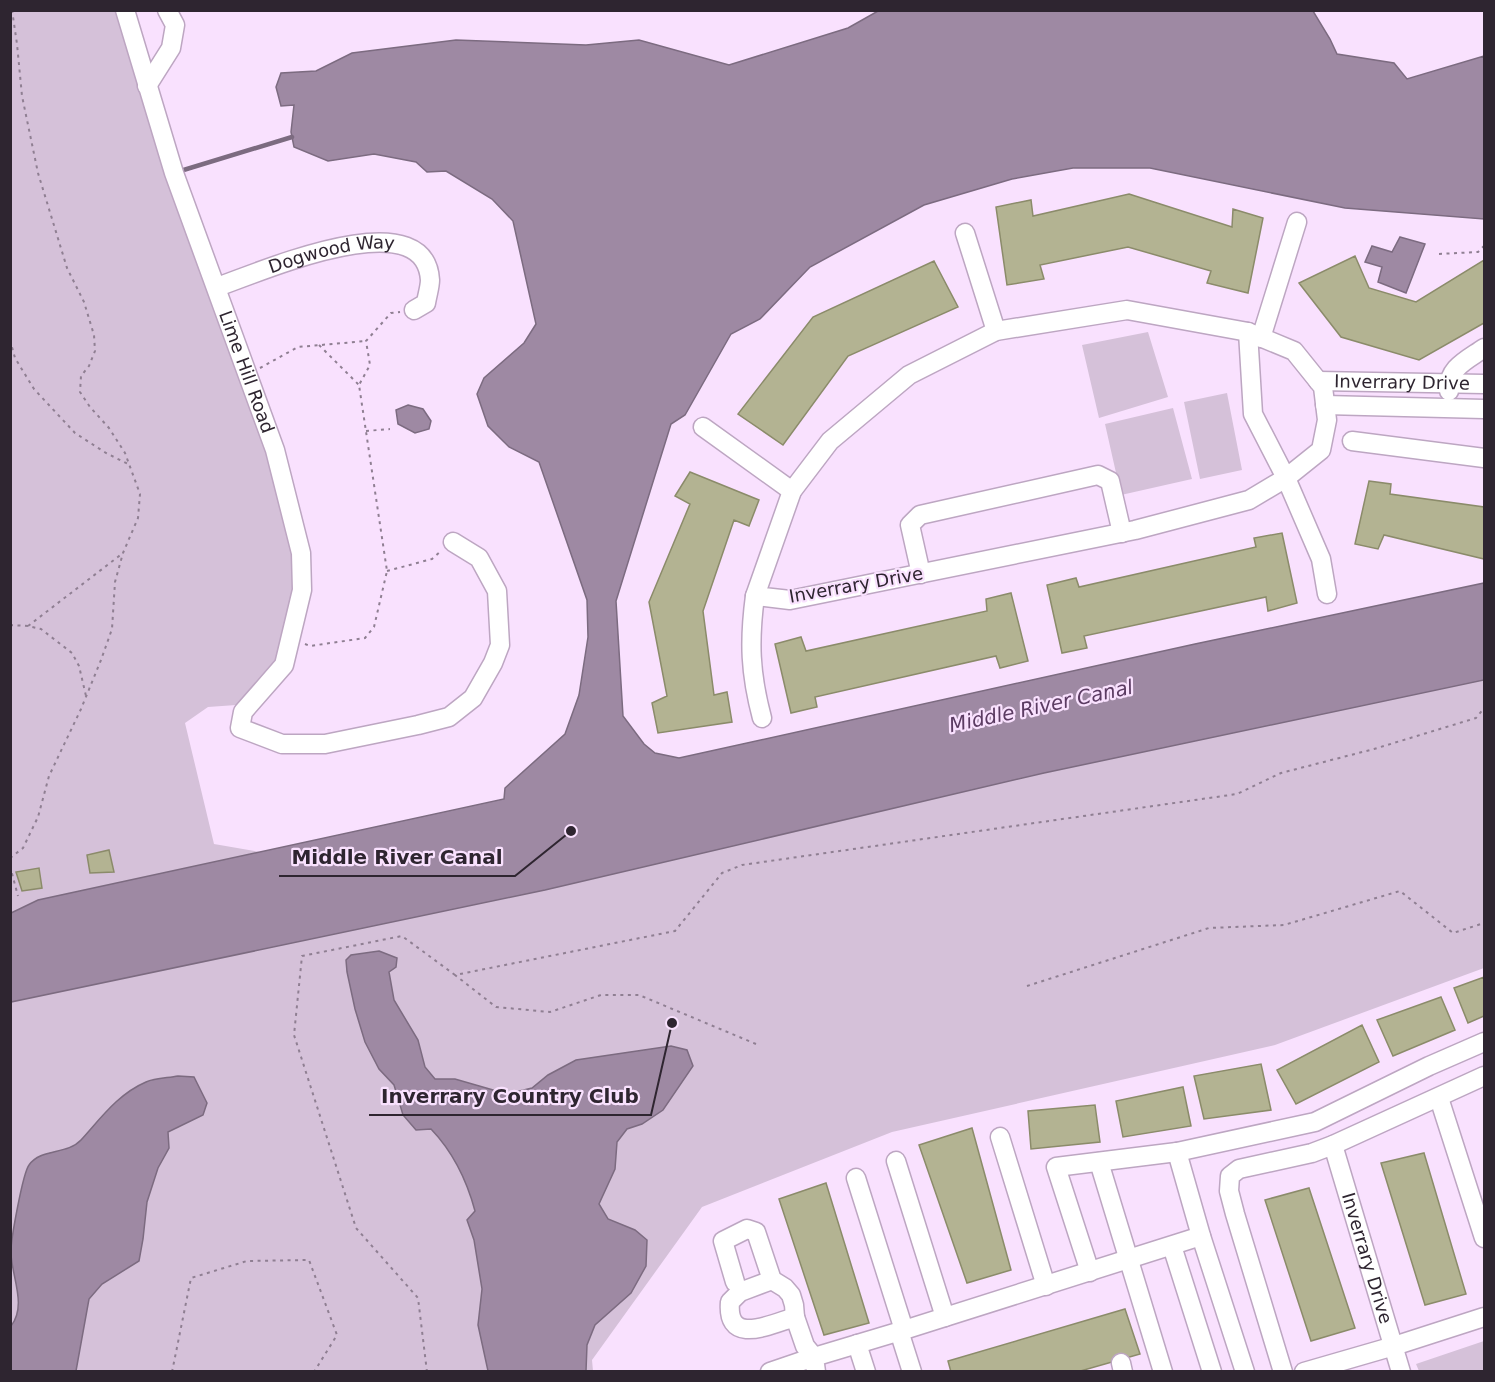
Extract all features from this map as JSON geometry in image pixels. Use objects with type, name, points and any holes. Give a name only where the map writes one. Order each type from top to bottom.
[{"type":"street","name":"Lime Hill Road","points":[[125,10],[174,173],[275,450],[301,553],[302,590],[284,665],[243,712],[240,728],[282,744],[325,744],[449,717],[473,698],[493,663],[500,645],[497,591],[479,558],[453,542]]},
{"type":"street","points":[[147,86],[171,48],[175,25],[167,10]]},
{"type":"street","points":[[1297,222],[1255,335],[1254,414],[1286,478],[1321,559],[1327,594]]},
{"type":"street","points":[[965,233],[996,331]]},
{"type":"street","name":"Dogwood Way","points":[[217,287],[311,253],[373,242],[406,245],[424,260],[430,280],[426,303],[414,310]]},
{"type":"street","name":"Inverrary Drive","points":[[1127,310],[1255,335],[1294,351],[1323,387],[1327,420],[1321,450],[1286,478],[1249,500],[1122,533],[790,600],[755,596],[792,491],[830,441],[909,375],[996,331],[1127,310]]},
{"type":"street","points":[[1449,407],[1448,382],[1454,369],[1485,348]]},
{"type":"street","name":"Inverrary Drive","points":[[1318,381],[1485,384]]},
{"type":"street","name":"Inverrary Drive","points":[[1325,405],[1485,409]]},
{"type":"street","points":[[703,427],[792,491]]},
{"type":"street","points":[[1352,441],[1485,458]]},
{"type":"street","points":[[921,574],[910,525],[920,515],[1098,475],[1110,481],[1122,533]]},
{"type":"street","points":[[755,596],[750,658],[754,689],[762,718]]},
{"type":"street","points":[[1090,1272],[1056,1167],[1177,1152],[1315,1122],[1429,1066],[1485,1042]]},
{"type":"street","points":[[1282,1371],[1234,1214],[1228,1191],[1230,1176],[1239,1169],[1311,1153],[1334,1145],[1485,1076]]},
{"type":"street","points":[[1439,1098],[1485,1238]]},
{"type":"street","points":[[1000,1137],[1046,1286]]},
{"type":"street","name":"Inverrary Drive","points":[[1334,1145],[1401,1371]]},
{"type":"street","points":[[1177,1152],[1201,1236],[1245,1371]]},
{"type":"street","points":[[896,1161],[945,1317]]},
{"type":"street","points":[[1099,1162],[1163,1371]]},
{"type":"street","points":[[856,1178],[912,1371]]},
{"type":"street","points":[[735,1282],[723,1241],[747,1229],[756,1232],[772,1280],[785,1288],[791,1296],[795,1317],[815,1364]]},
{"type":"street","points":[[770,1371],[815,1364],[857,1344],[1201,1236]]},
{"type":"street","points":[[1172,1246],[1212,1371]]},
{"type":"street","points":[[772,1280],[734,1296],[730,1302],[731,1319],[736,1326],[752,1330],[795,1317]]},
{"type":"street","points":[[1304,1371],[1350,1365],[1394,1346],[1485,1317]]},
{"type":"street","points":[[857,1344],[866,1371]]},
{"type":"path","points":[[10,858],[23,848],[38,817],[49,776],[86,696],[112,629],[115,582],[123,553],[138,518],[140,494],[125,453],[81,392],[81,376],[95,351],[94,335],[84,302],[67,268],[38,173],[22,96],[12,10]]},
{"type":"path","points":[[1439,254],[1478,252],[1485,246]]},
{"type":"path","points":[[248,374],[298,347],[366,341],[391,313],[414,310]]},
{"type":"path","points":[[10,340],[15,358],[34,389],[75,433],[130,465]]},
{"type":"path","points":[[290,639],[310,646],[365,638],[374,627],[387,571],[360,385],[370,365],[366,341]]},
{"type":"path","points":[[319,345],[360,385]]},
{"type":"path","points":[[366,431],[390,429]]},
{"type":"path","points":[[387,571],[432,559],[453,542]]},
{"type":"path","points":[[28,626],[123,553]]},
{"type":"path","points":[[10,625],[41,629],[72,653],[79,666],[86,696]]},
{"type":"path","points":[[455,975],[675,931],[722,873],[742,865],[1237,794],[1281,773],[1374,749],[1476,718],[1485,708]]},
{"type":"path","points":[[10,866],[18,896]]},
{"type":"path","points":[[1027,986],[1209,928],[1284,925],[1400,891],[1453,933],[1485,923]]},
{"type":"path","points":[[427,1371],[418,1298],[356,1228],[294,1035],[303,956],[402,936],[496,1007],[550,1012],[601,995],[639,995],[756,1044]]},
{"type":"path","points":[[172,1371],[191,1278],[247,1261],[309,1260],[337,1335],[314,1371]]},
{"type":"shaded area","points":[[11,11],[125,11],[301,553],[284,665],[236,705],[208,707],[185,723],[214,844],[260,852],[38,900],[11,913]]},
{"type":"shaded area","points":[[1148,332],[1168,397],[1099,418],[1082,345]]},
{"type":"shaded area","points":[[1227,393],[1242,470],[1200,479],[1184,402]]},
{"type":"shaded area","points":[[1173,408],[1192,479],[1121,495],[1105,424]]},
{"type":"shaded area","points":[[1484,680],[1484,968],[1275,1045],[892,1132],[702,1207],[592,1360],[593,1371],[11,1371],[10,1002],[545,890],[1044,773]]},
{"type":"shaded area","points":[[1484,1341],[1484,1371],[1419,1371],[1416,1364]]},
{"type":"water","points":[[878,11],[1313,11],[1337,54],[1394,63],[1407,79],[1484,56],[1484,219],[1345,208],[1150,168],[1073,168],[1012,179],[924,205],[810,267],[760,319],[731,334],[685,415],[671,424],[616,601],[623,716],[644,744],[655,753],[679,758],[1484,583],[1484,680],[1044,773],[545,890],[11,1002],[11,913],[38,900],[504,799],[505,788],[565,734],[579,695],[588,637],[587,600],[539,462],[509,447],[488,426],[477,394],[484,378],[524,343],[536,324],[513,221],[492,199],[446,171],[427,172],[416,162],[374,154],[328,161],[294,147],[291,132],[294,105],[281,106],[276,87],[281,73],[316,71],[352,53],[456,40],[586,45],[639,40],[729,65],[848,28]]},
{"type":"water","points":[[1400,237],[1425,244],[1406,293],[1378,282],[1382,267],[1365,262],[1372,246],[1392,252]]},
{"type":"water","points":[[408,405],[423,409],[431,421],[429,429],[415,433],[398,424],[396,410]]},
{"type":"water","points":[[379,951],[397,958],[396,967],[389,972],[394,1000],[418,1040],[425,1067],[435,1079],[455,1079],[507,1094],[532,1088],[548,1075],[576,1060],[671,1046],[687,1050],[693,1066],[663,1110],[642,1124],[627,1129],[617,1142],[615,1169],[599,1204],[608,1219],[635,1230],[647,1240],[646,1266],[631,1293],[595,1325],[587,1345],[586,1371],[488,1371],[478,1325],[482,1289],[474,1240],[467,1220],[475,1211],[468,1189],[458,1167],[439,1138],[431,1129],[416,1130],[403,1115],[394,1085],[379,1069],[365,1042],[355,1009],[346,960],[351,955]]},
{"type":"water","points":[[178,1076],[194,1077],[207,1103],[203,1115],[168,1132],[169,1148],[158,1168],[147,1202],[139,1261],[102,1284],[89,1299],[76,1371],[11,1371],[11,1326],[16,1318],[18,1300],[11,1247],[20,1194],[29,1165],[40,1156],[75,1145],[110,1107],[136,1087],[153,1080]]},
{"type":"building","points":[[1129,194],[1232,227],[1233,209],[1263,218],[1248,293],[1207,283],[1211,271],[1128,247],[1040,265],[1044,279],[1007,285],[996,207],[1031,200],[1033,216]]},
{"type":"building","points":[[1355,256],[1369,288],[1416,302],[1484,260],[1484,323],[1419,360],[1341,337],[1299,283]]},
{"type":"building","points":[[934,261],[958,307],[848,356],[783,445],[738,414],[813,317]]},
{"type":"building","points":[[690,472],[759,500],[749,526],[734,520],[703,611],[714,695],[727,692],[732,722],[658,733],[652,703],[667,696],[649,602],[690,504],[675,496]]},
{"type":"building","points":[[1369,481],[1391,484],[1390,494],[1484,507],[1484,559],[1384,535],[1378,549],[1355,544]]},
{"type":"building","points":[[1282,533],[1297,603],[1268,611],[1266,597],[1084,636],[1087,648],[1062,653],[1047,585],[1076,578],[1079,587],[1256,547],[1254,538]]},
{"type":"building","points":[[1011,593],[1028,661],[1000,668],[996,656],[815,697],[817,707],[791,713],[775,644],[801,637],[806,651],[987,611],[986,599]]},
{"type":"building","points":[[109,850],[114,872],[90,873],[87,855]]},
{"type":"building","points":[[39,868],[42,888],[22,891],[16,872]]},
{"type":"building","points":[[1484,977],[1484,1016],[1468,1023],[1454,988]]},
{"type":"building","points":[[1441,997],[1455,1030],[1393,1056],[1377,1020]]},
{"type":"building","points":[[1362,1025],[1379,1062],[1296,1104],[1277,1070]]},
{"type":"building","points":[[1261,1064],[1271,1110],[1204,1119],[1194,1076]]},
{"type":"building","points":[[1183,1087],[1191,1126],[1123,1137],[1116,1101]]},
{"type":"building","points":[[1095,1105],[1100,1142],[1031,1149],[1028,1111]]},
{"type":"building","points":[[972,1128],[1011,1270],[967,1283],[919,1145]]},
{"type":"building","points":[[1424,1153],[1466,1294],[1425,1305],[1381,1163]]},
{"type":"building","points":[[826,1183],[869,1323],[824,1335],[779,1199]]},
{"type":"building","points":[[1309,1188],[1355,1328],[1311,1341],[1265,1200]]},
{"type":"building","points":[[1125,1309],[1140,1354],[1077,1372],[951,1372],[948,1361]]},
{"type":"waterway","points":[[177,172],[292,137]]},
{"type":"place","name":"Middle River Canal","points":[[571,831]]},
{"type":"place","name":"Inverrary Country Club","points":[[672,1023]]}]
